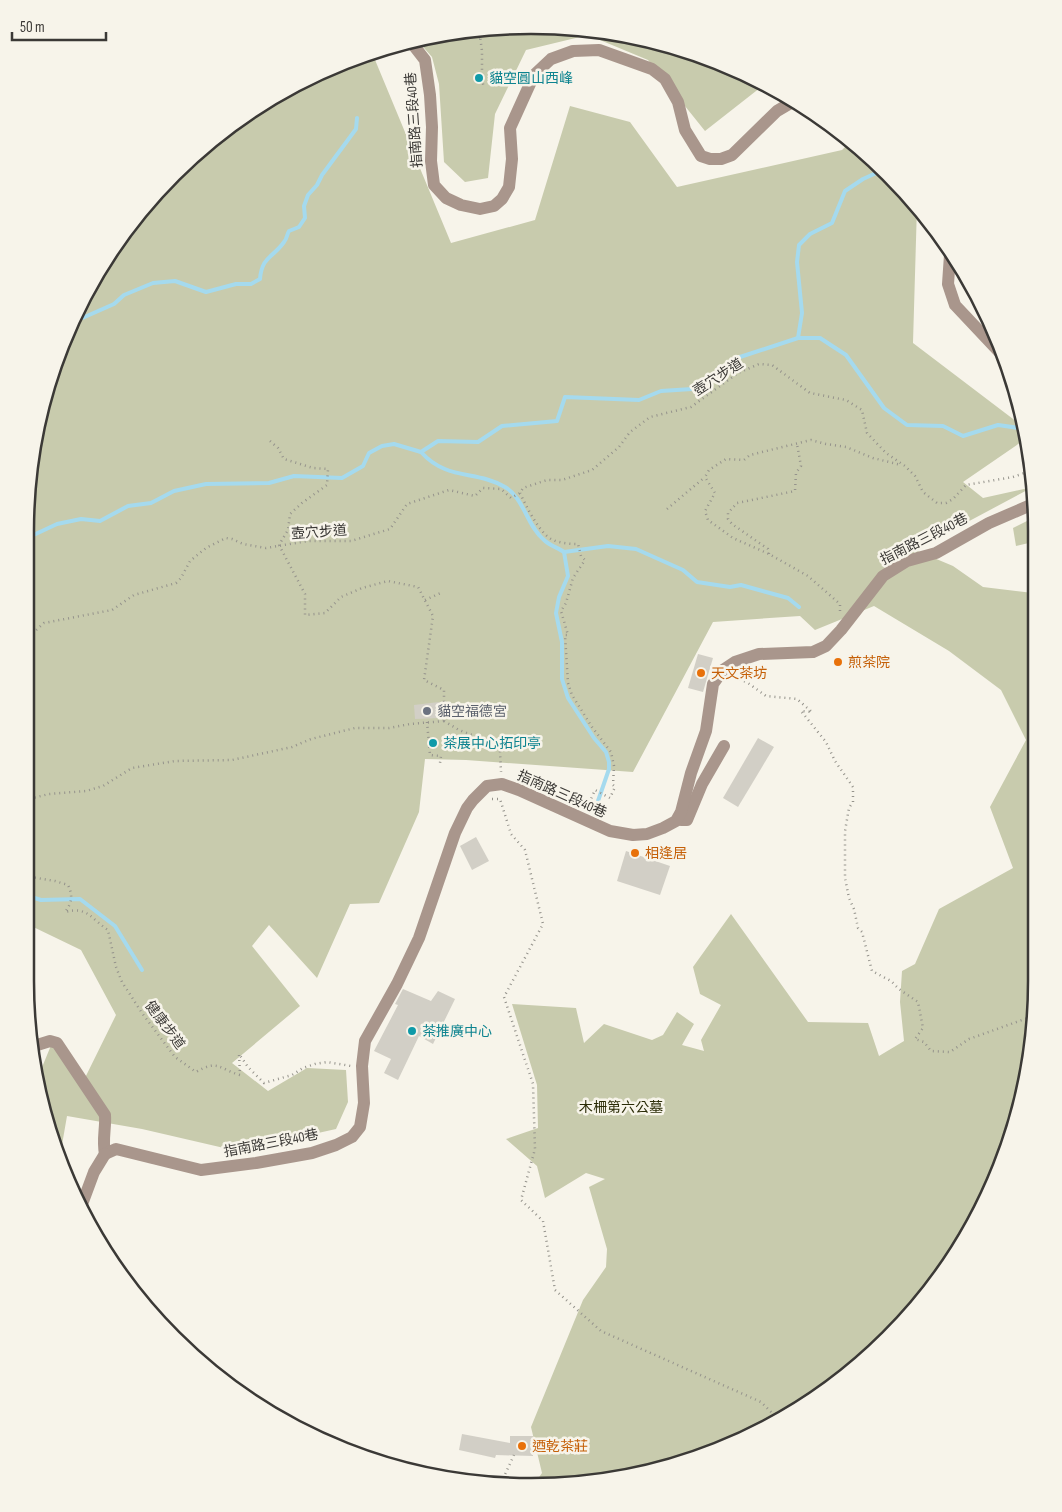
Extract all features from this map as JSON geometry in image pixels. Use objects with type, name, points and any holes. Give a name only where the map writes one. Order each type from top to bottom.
[{"type":"street","name":"指南路三段40巷","points":[[415,48],[424,60],[430,95],[432,127],[431,161],[434,184],[446,198],[462,205],[480,209],[494,206],[502,199],[509,187],[512,159],[510,128],[534,75],[551,59],[573,51],[599,50],[652,69],[665,79],[678,102],[685,130],[701,156],[710,159],[721,160],[732,155],[777,111],[787,105]]},
{"type":"street","points":[[949,263],[948,284],[955,305],[991,343]]},
{"type":"street","name":"指南路三段40巷","points":[[723,670],[735,662],[759,654],[813,652],[826,646],[841,630],[882,576],[907,561],[936,553],[989,523],[1027,506]]},
{"type":"street","points":[[676,821],[681,812],[691,773],[706,731],[714,684],[723,670]]},
{"type":"street","name":"指南路三段40巷","points":[[105,1154],[116,1149],[201,1170],[256,1163],[312,1152],[336,1145],[352,1137],[360,1127],[364,1104],[362,1066],[365,1041],[398,984],[418,938],[455,834],[473,800],[487,786],[502,784],[610,831],[633,835],[647,834],[676,821],[687,820],[702,784],[724,746]]},
{"type":"street","points":[[38,1045],[50,1041],[57,1043],[104,1115],[106,1126],[103,1143],[105,1154],[94,1172],[84,1199]]},
{"type":"path","points":[[481,38],[482,81],[484,87]]},
{"type":"path","name":"壺穴步道","points":[[279,545],[308,541],[352,541],[390,529],[407,504],[449,490],[475,496],[483,488],[501,489],[511,498],[520,493],[524,488],[547,480],[562,480],[592,470],[619,447],[630,432],[650,417],[691,407],[738,373],[759,364],[772,365],[810,393],[846,400],[862,410],[867,433],[886,453],[905,466],[915,476],[924,492],[937,503],[946,503],[953,499],[966,485],[1013,477],[1025,473]]},
{"type":"path","points":[[667,509],[705,477],[709,470],[726,459],[744,460],[750,455],[811,440],[846,447],[873,458],[905,466]]},
{"type":"path","points":[[34,632],[44,623],[112,610],[134,595],[176,583],[181,578],[190,561],[206,548],[226,538],[243,544],[266,548],[279,545],[288,530],[290,514],[327,485],[328,469],[313,468],[284,459],[278,448],[270,441]]},
{"type":"path","points":[[769,554],[768,549],[736,529],[728,519],[728,513],[736,503],[795,491],[796,473],[801,466],[798,444]]},
{"type":"path","points":[[705,477],[715,493],[705,511],[708,520],[733,538],[769,554],[808,576],[840,604],[841,630]]},
{"type":"path","points":[[520,493],[545,535],[553,540],[578,544],[581,556],[585,560],[573,578],[566,603],[561,611],[568,635],[565,635],[568,683],[572,695],[594,731],[611,752],[614,766],[612,785],[615,787],[610,798],[596,790],[586,810]]},
{"type":"path","points":[[279,545],[304,594],[306,615],[325,612],[341,597],[362,588],[388,581],[418,587],[433,616],[424,680],[444,690],[444,721]]},
{"type":"path","points":[[426,600],[443,592]]},
{"type":"path","points":[[723,670],[748,683],[766,696],[796,699],[812,712],[801,712],[826,742],[835,761],[854,787],[853,802],[848,808],[845,830],[845,878],[848,898],[854,909],[858,928],[862,932],[872,971],[891,981],[918,1002],[922,1028],[915,1039],[924,1042],[930,1052],[950,1052],[969,1038],[1027,1018]]},
{"type":"path","points":[[34,798],[49,794],[86,791],[104,786],[132,768],[174,761],[232,760],[292,747],[311,739],[355,728],[389,728],[444,721],[459,730],[497,746],[500,751],[502,784]]},
{"type":"path","points":[[427,722],[430,755],[440,756],[440,763]]},
{"type":"path","points":[[473,800],[500,799],[511,834],[525,850],[542,924],[504,997],[533,1084],[535,1150],[521,1200],[543,1221],[555,1290],[601,1331],[761,1402],[774,1415]]},
{"type":"path","name":"健康步道","points":[[34,878],[68,885],[71,892],[71,904],[65,912],[76,909],[92,915],[98,924],[108,930],[122,982],[142,1013],[175,1057],[196,1072],[206,1066],[218,1065],[240,1075],[238,1054],[264,1083],[292,1075],[303,1068],[315,1064],[328,1062],[347,1066],[362,1066]]},
{"type":"path","points":[[504,1477],[514,1455]]},
{"type":"green space","points":[[531,34],[581,37],[526,50],[495,114],[488,178],[465,182],[444,162],[439,84],[432,57],[422,46],[466,38],[498,35]]},
{"type":"green space","points":[[595,38],[628,43],[691,60],[759,89],[705,131],[648,60]]},
{"type":"green space","name":"木柵第六公墓","points":[[375,59],[451,243],[535,220],[570,106],[630,122],[677,187],[842,150],[846,146],[883,179],[917,218],[913,343],[1016,421],[1019,434],[1020,443],[963,482],[983,498],[1026,489],[1026,491],[915,550],[953,566],[983,587],[1028,592],[1028,981],[1027,1014],[1019,1078],[1002,1141],[990,1171],[962,1230],[925,1284],[883,1333],[834,1375],[780,1412],[721,1440],[691,1452],[628,1469],[596,1474],[539,1478],[542,1473],[531,1427],[583,1300],[606,1267],[607,1249],[589,1187],[605,1179],[586,1173],[545,1198],[537,1166],[506,1139],[538,1128],[537,1085],[512,1004],[576,1008],[584,1043],[604,1024],[652,1040],[663,1035],[677,1012],[694,1024],[682,1045],[704,1051],[701,1040],[721,1005],[700,994],[693,967],[731,914],[808,1022],[868,1023],[879,1056],[904,1041],[900,1002],[902,971],[915,964],[939,909],[1013,868],[990,807],[1026,740],[1001,690],[949,651],[874,606],[815,630],[800,616],[713,622],[633,772],[466,760],[425,759],[419,812],[379,903],[350,904],[317,978],[269,925],[252,946],[300,1006],[232,1063],[268,1091],[307,1068],[346,1070],[348,1102],[336,1129],[237,1151],[142,1129],[67,1116],[62,1146],[42,1068],[52,1043],[82,1084],[116,1015],[81,950],[34,927],[34,531],[38,466],[43,434],[60,371],[85,311],[100,282],[137,228],[179,179],[228,137],[282,100],[311,85]]},
{"type":"green space","points":[[1028,521],[1028,543],[1016,546],[1013,528]]},
{"type":"building","name":"天文茶坊","points":[[698,654],[713,658],[703,692],[688,688]]},
{"type":"building","name":"貓空福德宮","points":[[439,702],[440,718],[415,719],[414,705]]},
{"type":"building","points":[[758,738],[774,747],[738,807],[723,798]]},
{"type":"building","points":[[476,837],[489,861],[472,870],[460,846]]},
{"type":"building","points":[[626,851],[670,866],[660,895],[617,881]]},
{"type":"building","name":"茶推廣中心","points":[[403,989],[431,1001],[438,991],[455,999],[433,1044],[419,1036],[398,1080],[384,1073],[391,1059],[374,1051],[398,1005],[395,1004]]},
{"type":"building","points":[[462,1434],[510,1443],[510,1436],[533,1436],[533,1456],[496,1455],[495,1458],[459,1450]]},
{"type":"waterway","points":[[82,318],[114,304],[124,295],[153,283],[175,281],[206,292],[236,284],[251,284],[260,279],[261,271],[266,261],[285,241],[289,231],[299,227],[305,218],[304,206],[308,195],[356,129],[357,118]]},
{"type":"waterway","points":[[798,338],[802,313],[797,262],[799,245],[810,234],[832,223],[845,191],[876,173]]},
{"type":"waterway","points":[[34,535],[57,524],[81,519],[100,521],[128,506],[151,503],[174,491],[206,484],[269,483],[294,476],[342,478],[363,466],[369,453],[382,446],[394,444],[421,452],[438,441],[478,442],[502,426],[557,421],[565,397],[639,400],[661,391],[692,389],[740,357],[798,338],[820,338],[846,355],[884,408],[907,425],[943,426],[963,436],[998,425],[1017,428]]},
{"type":"waterway","points":[[421,452],[441,467],[483,478],[505,487],[517,498],[538,534],[548,543],[564,552],[568,576],[559,597],[556,613],[562,642],[562,679],[568,698],[594,738],[606,752],[609,762],[609,769],[598,801]]},
{"type":"waterway","points":[[564,552],[608,546],[636,549],[683,570],[697,582],[730,587],[741,585],[788,598],[799,607]]},
{"type":"waterway","points":[[34,898],[41,900],[80,899],[115,926],[142,970]]},
{"type":"place","name":"貓空圓山西峰","points":[[479,78]]},
{"type":"place","name":"煎茶院","points":[[838,662]]},
{"type":"place","name":"天文茶坊","points":[[701,673]]},
{"type":"place","name":"貓空福德宮","points":[[427,711]]},
{"type":"place","name":"茶展中心拓印亭","points":[[433,743]]},
{"type":"place","name":"相逢居","points":[[635,853]]},
{"type":"place","name":"茶推廣中心","points":[[412,1031]]},
{"type":"place","name":"迺乾茶莊","points":[[522,1446]]}]
